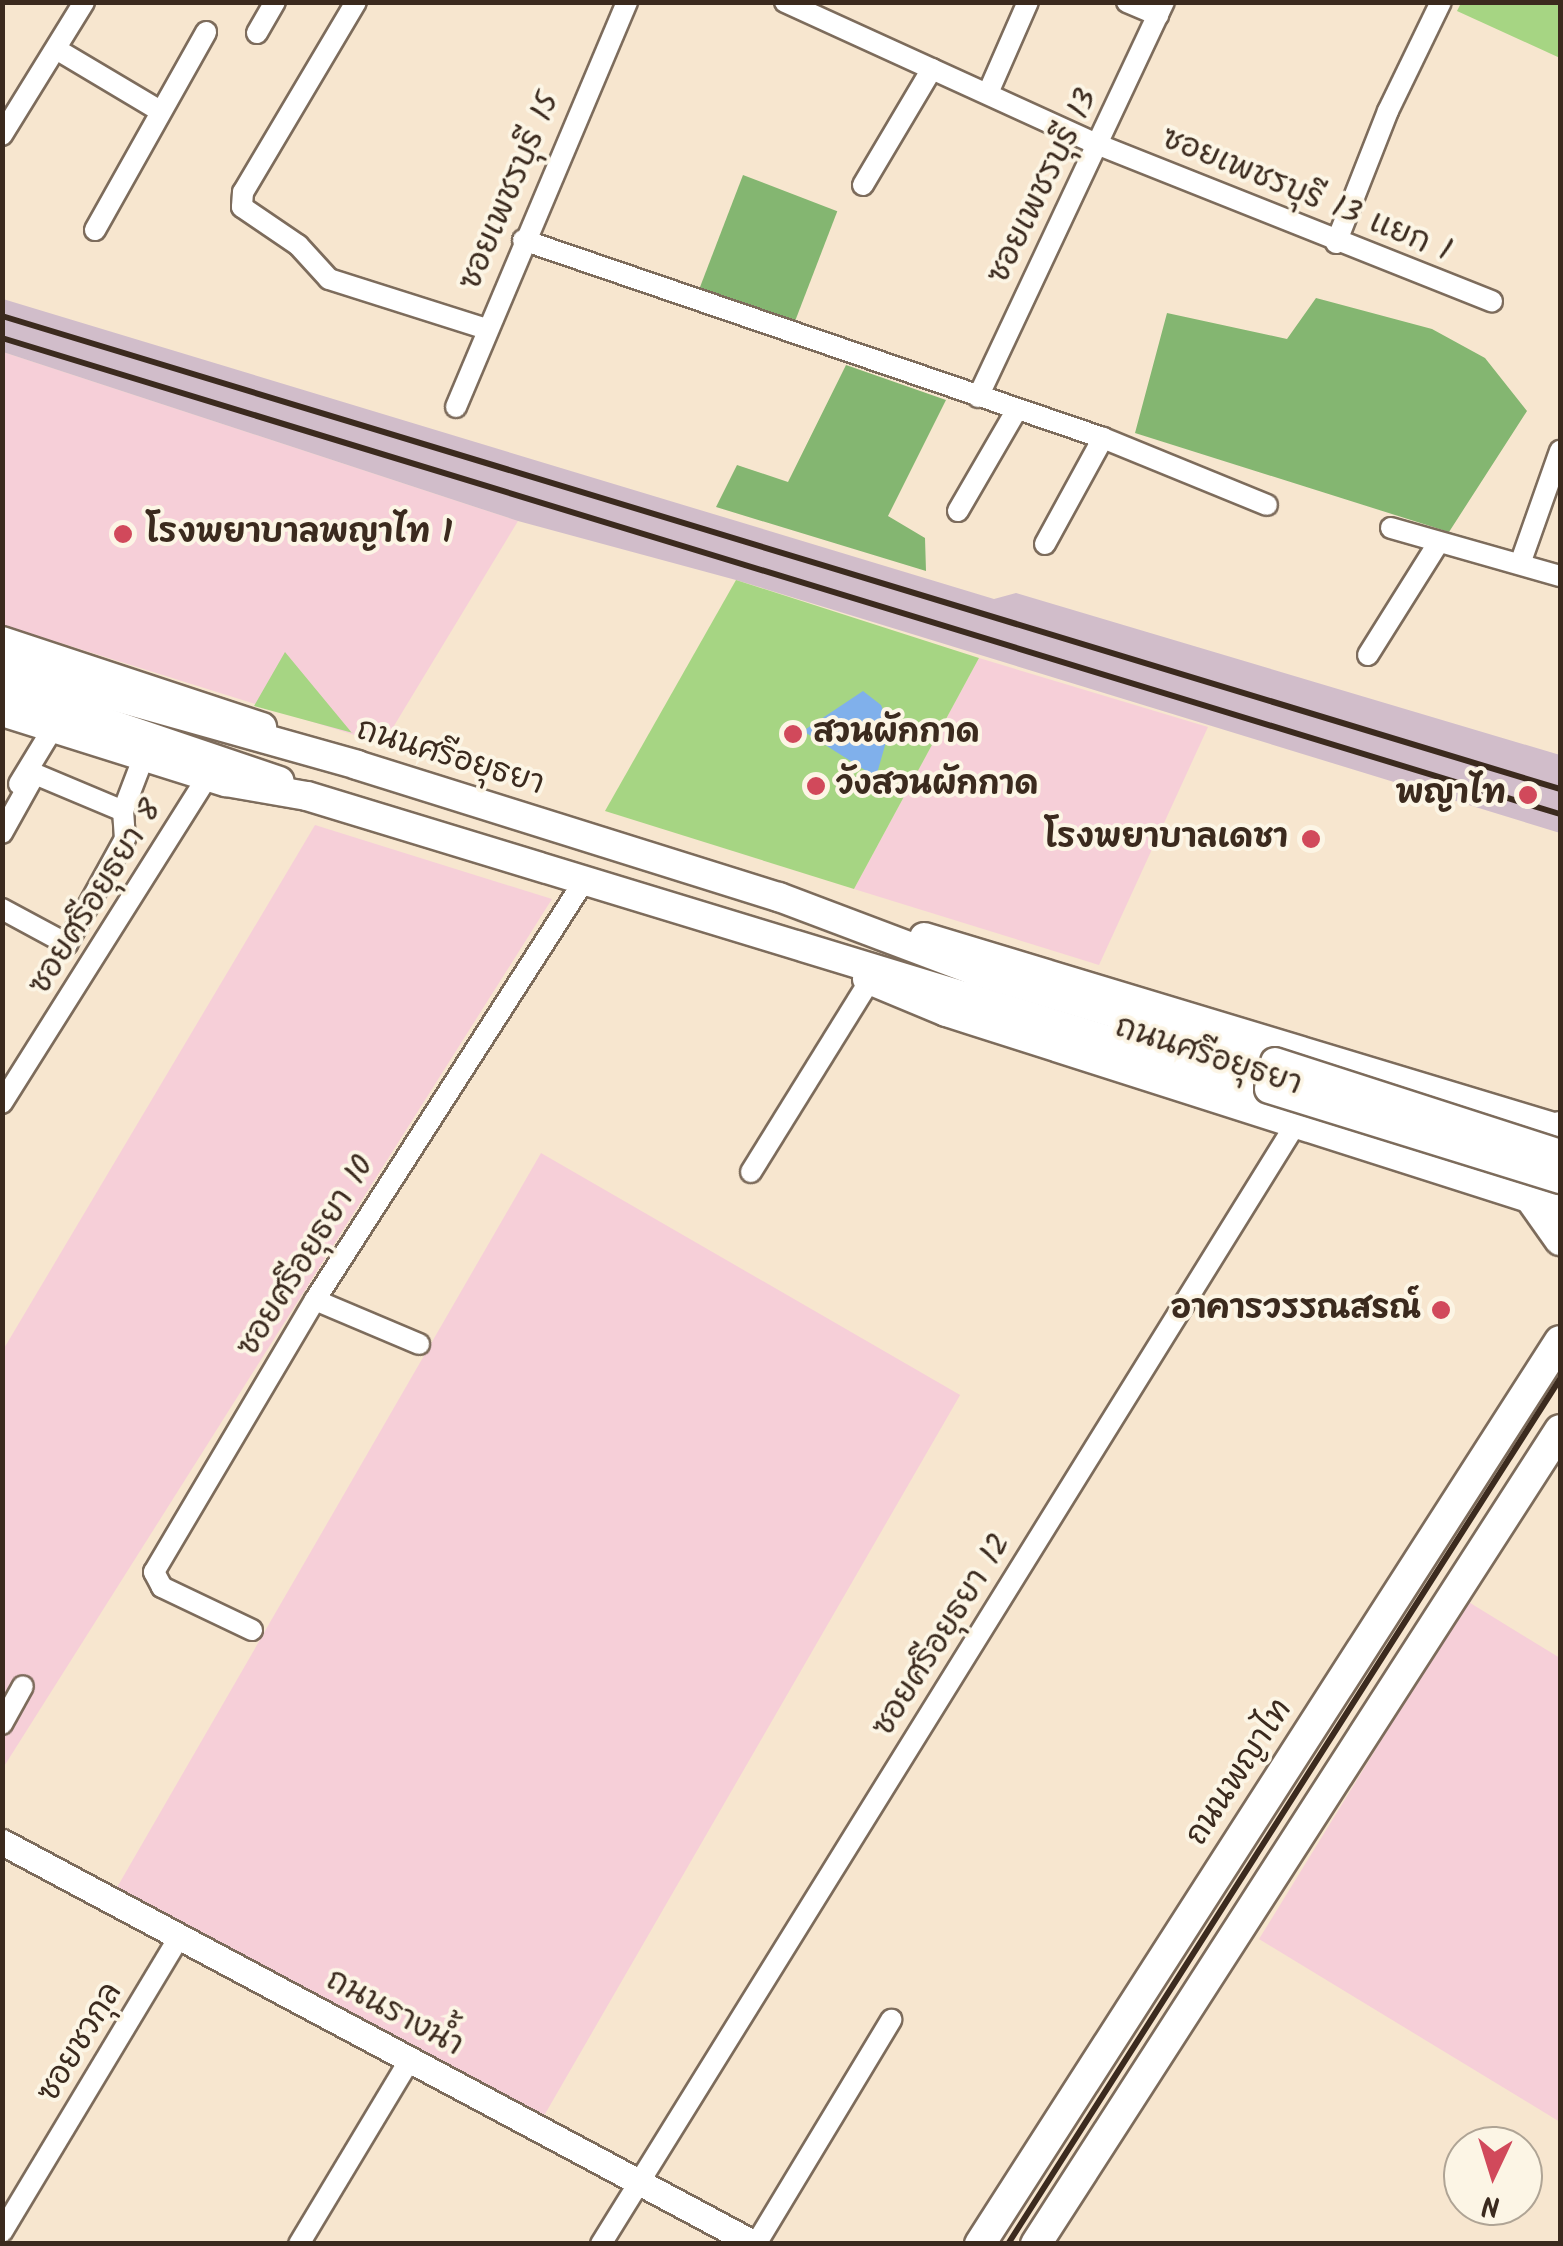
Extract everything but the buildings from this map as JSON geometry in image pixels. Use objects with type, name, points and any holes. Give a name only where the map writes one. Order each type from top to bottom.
[{"type":"main road","name":"ถนนศรีอยุธยา","points":[[2,642],[254,723],[312,753]]},
{"type":"main road","points":[[2,665],[56,705]]},
{"type":"main road","points":[[2,687],[56,705]]},
{"type":"main road","name":"ถนนศรีอยุธยา","points":[[56,705],[144,756],[208,776],[307,796],[840,962],[922,980],[1272,1076],[1560,1135]]},
{"type":"main road","name":"ถนนศรีอยุธยา","points":[[56,705],[243,765],[307,796]]},
{"type":"main road","name":"ถนนศรีอยุธยา","points":[[2,712],[56,705],[312,753],[854,923],[972,970],[1560,1179]]},
{"type":"main road","name":"ถนนศรีอยุธยา","points":[[854,923],[976,948],[1512,1116],[1560,1135]]},
{"type":"main road","name":"ถนนศรีอยุธยา","points":[[840,962],[870,980],[946,1012],[1560,1208]]},
{"type":"main road","points":[[1488,1182],[1524,1176],[1536,1165],[1536,1150],[1512,1116]]},
{"type":"main road","points":[[1529,1196],[1560,1240]]},
{"type":"main road","name":"ถนนพญาไท","points":[[980,2244],[1560,1342]]},
{"type":"main road","points":[[1036,2244],[1560,1430]]},
{"type":"street","points":[[2,135],[84,2]]},
{"type":"street","points":[[257,33],[276,2]]},
{"type":"street","points":[[356,2],[243,192],[242,207],[298,245],[329,279],[487,329]]},
{"type":"street","name":"ซอยเพชรบุรี 15","points":[[456,407],[523,240],[627,2]]},
{"type":"street","name":"ซอยเพชรบุรี 13 แยก 1","points":[[785,2],[819,9],[932,68],[1098,145],[1492,302]]},
{"type":"street","points":[[988,94],[1028,2]]},
{"type":"street","points":[[1127,2],[1161,9]]},
{"type":"street","points":[[1336,243],[1388,111],[1441,2]]},
{"type":"street","name":"ซอยเพชรบุรี 13","points":[[978,398],[1161,9]]},
{"type":"street","points":[[96,230],[206,32]]},
{"type":"street","points":[[56,48],[160,112]]},
{"type":"street","points":[[864,185],[932,68]]},
{"type":"street","points":[[523,240],[1104,438],[1267,505]]},
{"type":"street","points":[[958,511],[1016,411]]},
{"type":"street","points":[[1045,544],[1104,438]]},
{"type":"street","points":[[1520,564],[1560,451]]},
{"type":"street","points":[[1391,528],[1560,576]]},
{"type":"street","points":[[1368,656],[1439,542]]},
{"type":"street","points":[[2,811],[56,705]]},
{"type":"street","points":[[2,909],[67,944],[125,838],[123,811],[144,756]]},
{"type":"street","points":[[2,833],[35,774],[123,811]]},
{"type":"street","name":"ซอยศรีอยุธยา 8","points":[[2,1102],[208,776]]},
{"type":"street","name":"ซอยศรีอยุธยา 10","points":[[252,1630],[162,1587],[154,1572],[314,1300],[584,881]]},
{"type":"street","points":[[752,1172],[870,980]]},
{"type":"street","name":"ซอยศรีอยุธยา 12","points":[[602,2244],[1297,1122]]},
{"type":"street","points":[[314,1300],[419,1344]]},
{"type":"street","points":[[2,1724],[22,1686]]},
{"type":"street","name":"ถนนรางน้ำ","points":[[2,1842],[756,2244]]},
{"type":"street","name":"ซอยชวกุล","points":[[2,2232],[180,1936]]},
{"type":"street","points":[[756,2244],[891,2020]]},
{"type":"street","points":[[299,2244],[410,2059]]},
{"type":"shaded area","points":[[3,299],[994,599],[1016,593],[1560,755],[1560,833],[736,580],[518,521],[3,352]]},
{"type":"shaded area","points":[[3,352],[518,521],[383,744],[3,625]]},
{"type":"shaded area","points":[[979,658],[1208,727],[1099,965],[854,889]]},
{"type":"shaded area","points":[[315,825],[552,899],[3,1768],[3,1350]]},
{"type":"shaded area","points":[[541,1153],[960,1395],[535,2132],[116,1890]]},
{"type":"shaded area","points":[[1467,1601],[1560,1658],[1560,2122],[1259,1939]]},
{"type":"green space","points":[[1461,3],[1560,3],[1560,58],[1457,11]]},
{"type":"green space","points":[[743,175],[837,211],[794,325],[699,289]]},
{"type":"green space","points":[[1316,298],[1432,329],[1485,358],[1527,411],[1449,532],[1135,433],[1167,313],[1287,339]]},
{"type":"green space","points":[[846,365],[946,400],[888,516],[925,538],[926,571],[716,507],[737,465],[788,482]]},
{"type":"green space","name":"สวนผักกาด","points":[[736,580],[979,658],[854,889],[605,811]]},
{"type":"green space","points":[[285,652],[352,733],[254,706]]},
{"type":"water","points":[[863,691],[881,705],[890,728],[876,777],[803,731]]},
{"type":"railway","points":[[2,316],[1560,789]]},
{"type":"railway","points":[[2,338],[1560,814]]},
{"type":"railway","points":[[1008,2244],[1560,1379]]},
{"type":"place","name":"โรงพยาบาลพญาไท 1","points":[[123,534]]},
{"type":"place","name":"สวนผักกาด","points":[[793,734]]},
{"type":"place","name":"วังสวนผักกาด","points":[[816,786]]},
{"type":"place","name":"พญาไท","points":[[1528,795]]},
{"type":"place","name":"โรงพยาบาลเดชา","points":[[1311,839]]},
{"type":"place","name":"อาคารวรรณสรณ์","points":[[1441,1310]]}]
